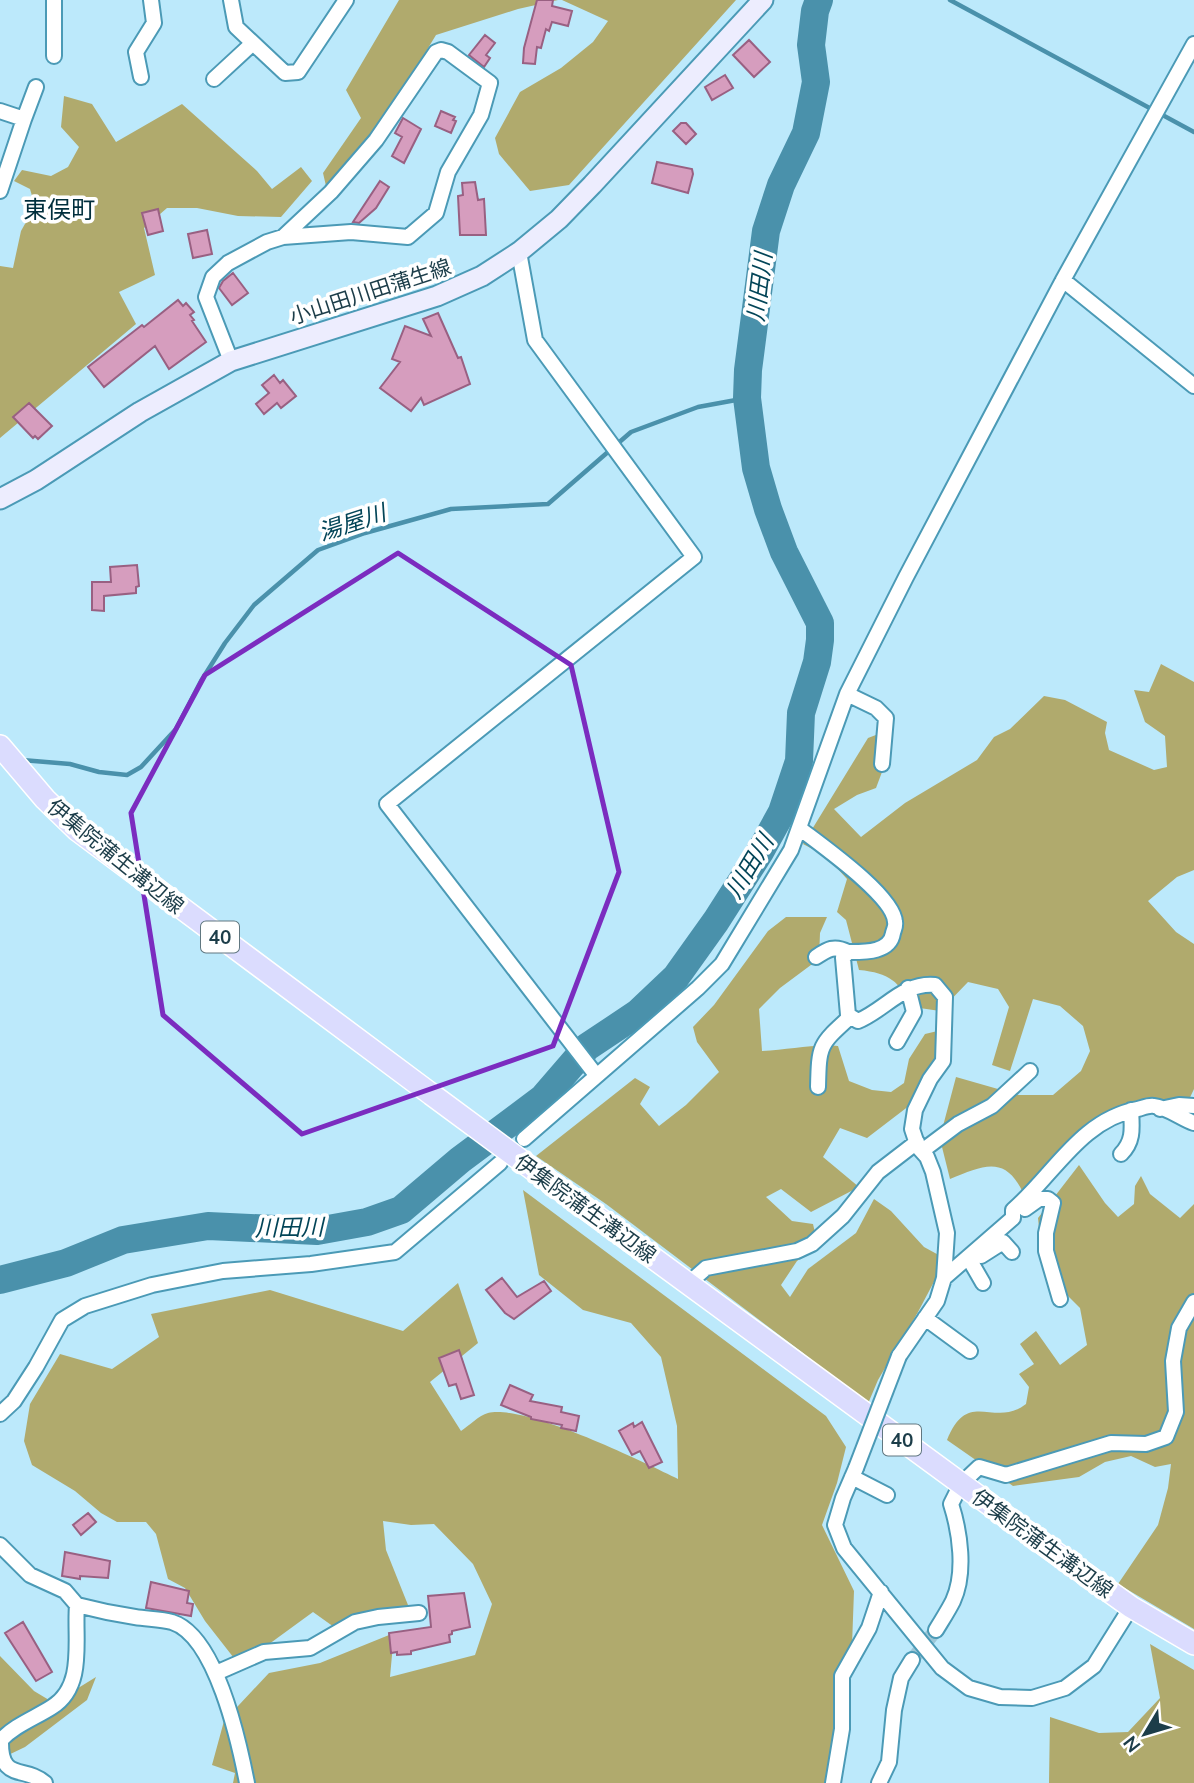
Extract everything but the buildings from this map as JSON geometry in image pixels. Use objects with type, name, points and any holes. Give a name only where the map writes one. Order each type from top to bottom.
[{"type":"main road","name":"小山田川田蒲生線","points":[[0,499],[36,480],[140,412],[231,361],[437,296],[482,276],[519,252],[559,219],[592,186],[763,0]]},
{"type":"main road","name":"伊集院蒲生溝辺線","points":[[0,746],[45,799],[97,846],[961,1484],[1131,1607],[1194,1644]]},
{"type":"street","points":[[54,0],[54,56]]},
{"type":"street","points":[[141,77],[136,52],[154,23],[151,0]]},
{"type":"street","points":[[231,0],[236,27],[285,74],[298,72],[346,0]]},
{"type":"street","points":[[214,79],[253,43]]},
{"type":"street","points":[[524,1139],[722,964],[791,850],[847,694],[906,577],[1063,280],[1194,44]]},
{"type":"street","points":[[231,361],[206,297],[213,277],[228,263],[267,242],[283,237],[351,232],[408,237],[436,213],[448,172],[481,116],[490,83],[448,52],[436,52],[376,140],[331,192],[283,237]]},
{"type":"street","points":[[0,191],[36,88]]},
{"type":"street","points":[[0,111],[24,118]]},
{"type":"street","points":[[519,252],[535,340],[694,557],[387,804],[596,1075]]},
{"type":"street","points":[[1063,280],[1194,386]]},
{"type":"street","points":[[847,694],[876,708],[886,718],[882,764]]},
{"type":"street","points":[[799,828],[881,894],[896,921],[892,939],[882,948],[866,952],[829,948],[816,957]]},
{"type":"street","points":[[848,952],[843,958],[848,1015],[858,1021],[873,1015],[908,988],[922,984],[935,985],[945,997],[943,1061],[930,1079],[915,1110],[912,1129],[933,1172],[947,1233],[944,1278],[937,1301],[899,1356],[843,1498],[835,1525],[844,1548],[942,1668],[969,1688],[1000,1697],[1032,1698],[1065,1688],[1094,1666],[1131,1607]]},
{"type":"street","points":[[897,1042],[914,1012],[908,988]]},
{"type":"street","points":[[818,1087],[819,1053],[828,1037],[850,1017]]},
{"type":"street","points":[[689,1283],[706,1268],[797,1251],[812,1244],[844,1216],[878,1172],[992,1106],[1030,1071]]},
{"type":"street","points":[[969,1260],[1074,1144],[1099,1122],[1130,1110],[1153,1105],[1194,1124]]},
{"type":"street","points":[[1160,1108],[1194,1106]]},
{"type":"street","points":[[1121,1154],[1128,1147],[1132,1133],[1130,1110]]},
{"type":"street","points":[[0,1413],[14,1401],[62,1320],[85,1306],[152,1286],[223,1270],[311,1264],[395,1252],[500,1163]]},
{"type":"street","points":[[1013,1214],[1017,1191]]},
{"type":"street","points":[[1013,1214],[1039,1199],[1048,1199],[1053,1203],[1046,1233],[1046,1251],[1060,1299]]},
{"type":"street","points":[[944,1278],[969,1260],[1003,1242],[1012,1252]]},
{"type":"street","points":[[969,1260],[983,1283]]},
{"type":"street","points":[[936,1630],[954,1598],[961,1557],[958,1528],[951,1504],[961,1484],[979,1467],[1006,1475],[1111,1443],[1146,1444],[1166,1437],[1176,1412],[1172,1361],[1179,1328],[1194,1302]]},
{"type":"street","points":[[925,1318],[970,1350]]},
{"type":"street","points":[[854,1472],[887,1494]]},
{"type":"street","points":[[0,1545],[30,1575],[65,1591],[77,1605],[109,1614],[174,1623],[194,1636],[216,1673],[238,1736],[247,1783]]},
{"type":"street","points":[[832,1783],[842,1729],[842,1676],[869,1628],[881,1592]]},
{"type":"street","points":[[45,1783],[38,1777],[14,1773],[4,1763],[0,1751],[1,1740],[8,1732],[55,1705],[71,1685],[77,1658],[77,1605]]},
{"type":"street","points":[[216,1673],[264,1652],[310,1648],[355,1622],[378,1617],[419,1614]]},
{"type":"street","points":[[878,1783],[889,1762],[894,1710],[901,1678],[912,1660]]},
{"type":"highlighted area","points":[[398,553],[571,665],[619,872],[553,1046],[302,1134],[163,1015],[131,813],[205,675]]},
{"type":"shaded area","points":[[399,0],[558,0],[518,9],[436,35],[377,132],[326,186],[323,173],[361,118],[346,90]]},
{"type":"shaded area","points":[[562,0],[736,0],[569,185],[530,191],[499,154],[495,138],[520,92],[561,68],[593,42],[608,21]]},
{"type":"shaded area","points":[[64,96],[92,104],[116,142],[182,104],[257,171],[272,189],[301,167],[312,181],[281,217],[238,216],[197,208],[167,208],[144,228],[155,275],[119,292],[136,324],[0,438],[0,266],[13,268],[21,231],[35,206],[30,189],[14,181],[22,170],[51,176],[68,167],[79,147],[61,127]]},
{"type":"shaded area","points":[[1161,664],[1194,682],[1194,870],[1177,877],[1148,901],[1176,932],[1194,944],[1194,1089],[1185,1108],[1130,1113],[1076,1138],[1025,1197],[1011,1174],[1003,1169],[985,1167],[950,1179],[942,1147],[943,1126],[956,1077],[1019,1095],[1053,1095],[1081,1071],[1090,1051],[1083,1026],[1060,1006],[1033,999],[1010,1071],[992,1065],[1009,1007],[998,989],[968,982],[940,1011],[913,1007],[892,980],[878,973],[859,970],[846,920],[837,912],[847,879],[826,856],[803,844],[868,738],[889,730],[888,756],[876,788],[857,795],[834,809],[861,837],[905,803],[977,760],[994,737],[1010,729],[1044,696],[1065,700],[1107,722],[1105,733],[1109,750],[1154,770],[1167,767],[1165,736],[1145,722],[1134,690],[1149,692]]},
{"type":"shaded area","points":[[786,917],[827,917],[820,933],[819,959],[780,988],[759,1009],[762,1051],[838,1046],[849,1081],[872,1090],[891,1092],[904,1083],[909,1059],[925,1034],[946,1029],[936,1078],[926,1107],[918,1099],[867,1138],[840,1128],[823,1157],[859,1187],[811,1212],[781,1189],[766,1197],[792,1221],[813,1224],[818,1246],[797,1261],[781,1285],[790,1297],[808,1269],[856,1233],[874,1199],[891,1211],[924,1247],[946,1259],[878,1380],[867,1406],[803,1353],[606,1204],[536,1156],[635,1078],[650,1087],[640,1104],[659,1126],[686,1105],[719,1072],[697,1042],[693,1027],[714,1005],[768,931]]},
{"type":"shaded area","points":[[1079,1165],[1118,1217],[1134,1204],[1135,1186],[1141,1176],[1150,1194],[1180,1218],[1194,1204],[1194,1629],[1118,1584],[1158,1525],[1171,1464],[1155,1467],[1131,1456],[1105,1462],[1079,1477],[1013,1486],[947,1440],[955,1424],[964,1416],[973,1412],[1014,1411],[1026,1404],[1029,1387],[1019,1374],[1034,1364],[1020,1344],[1036,1331],[1060,1365],[1087,1345],[1080,1308],[1053,1281],[1041,1247],[1038,1218]]},
{"type":"shaded area","points":[[523,1190],[826,1416],[846,1447],[822,1525],[854,1591],[852,1645],[833,1783],[233,1783],[235,1773],[212,1765],[224,1721],[269,1673],[320,1663],[394,1633],[390,1677],[475,1655],[492,1604],[473,1564],[434,1524],[411,1525],[383,1521],[386,1550],[410,1610],[341,1632],[313,1612],[265,1647],[237,1662],[205,1621],[185,1588],[168,1579],[156,1534],[146,1522],[117,1522],[101,1513],[75,1491],[32,1465],[24,1441],[30,1404],[60,1354],[112,1369],[159,1337],[151,1314],[270,1290],[403,1331],[458,1283],[478,1343],[430,1382],[461,1431],[488,1413],[528,1417],[583,1436],[678,1479],[677,1426],[661,1357],[631,1323],[583,1310],[539,1275]]},
{"type":"shaded area","points":[[1150,1644],[1194,1670],[1194,1783],[1049,1783],[1050,1717],[1099,1733],[1128,1732],[1160,1698]]},
{"type":"shaded area","points":[[0,1656],[34,1691],[54,1703],[96,1677],[87,1700],[25,1747],[0,1759]]},
{"type":"waterway","name":"川田川","points":[[0,1280],[66,1263],[123,1240],[208,1226],[317,1231],[367,1222],[401,1210],[460,1160],[543,1098],[587,1047],[638,1013],[676,977],[716,921],[782,812],[799,761],[801,713],[817,662],[820,640],[820,623],[784,552],[768,509],[756,468],[747,398],[748,370],[766,231],[781,185],[806,133],[816,82],[811,45],[819,0]]},
{"type":"waterway","points":[[950,0],[1194,132]]},
{"type":"waterway","name":"湯屋川","points":[[22,760],[70,764],[99,772],[127,775],[141,767],[176,729],[201,681],[254,605],[318,550],[365,533],[451,509],[548,504],[631,432],[698,407],[747,398]]},
{"type":"tunnel","points":[[912,1660],[936,1630]]},
{"type":"district","name":"東俣町","points":[[59,209]]}]
